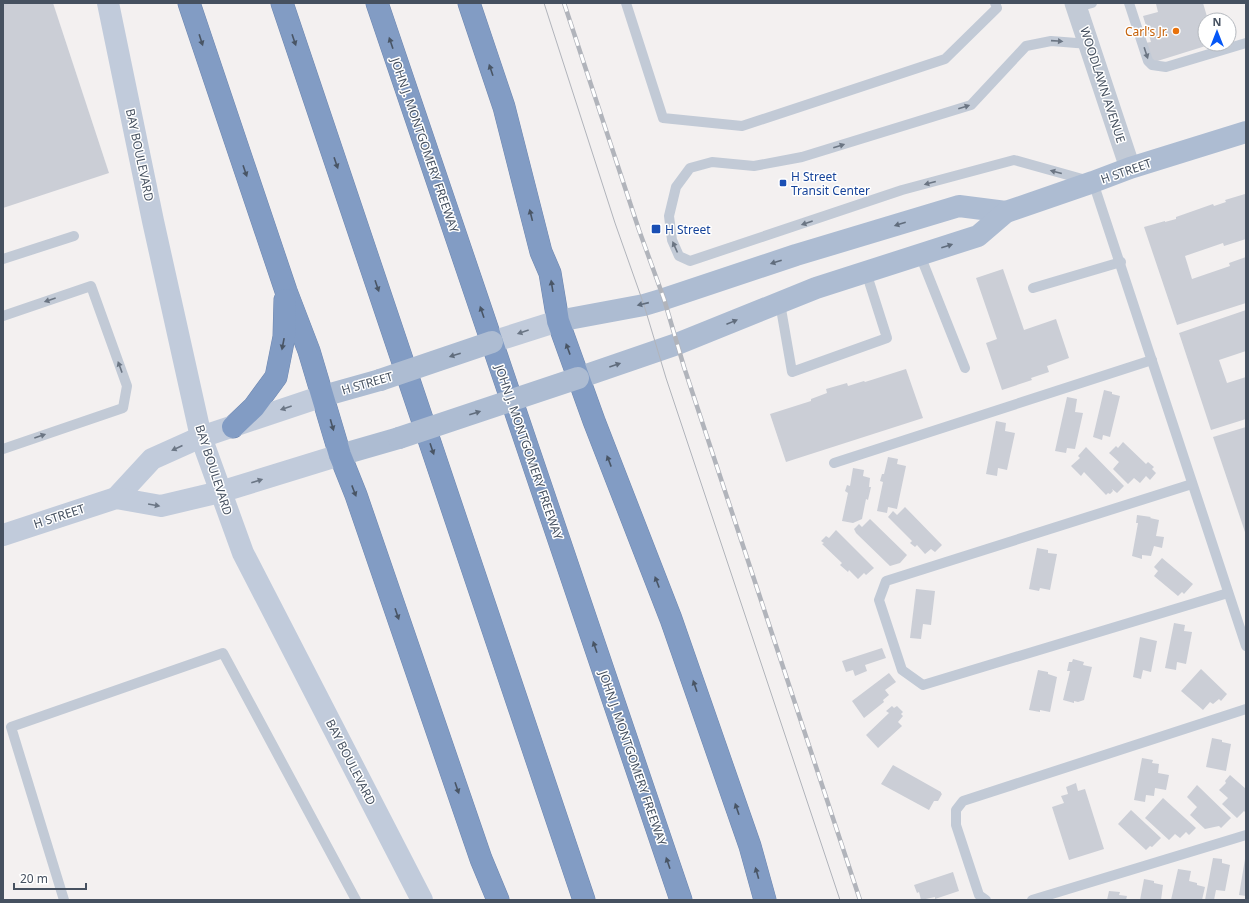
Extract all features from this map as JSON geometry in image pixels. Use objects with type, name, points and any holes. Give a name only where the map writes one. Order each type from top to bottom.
[{"type":"highway","points":[[189,3],[286,291],[310,351],[340,455],[361,510],[481,859],[498,900]]},
{"type":"highway","points":[[282,3],[584,900]]},
{"type":"highway","name":"JOHN J. MONTGOMERY FREEWAY","points":[[377,3],[681,900]]},
{"type":"highway","points":[[469,3],[504,107],[541,252],[550,273],[556,321],[671,619],[750,846],[765,900]]},
{"type":"highway","points":[[233,427],[254,407],[276,377],[284,338],[286,291]]},
{"type":"main road","name":"H STREET","points":[[340,455],[399,438],[677,344],[816,288],[978,236],[1006,212],[1130,168],[1246,132]]},
{"type":"main road","name":"H STREET","points":[[556,321],[664,299],[796,255],[959,206],[1006,212]]},
{"type":"main road","name":"H STREET","points":[[323,396],[380,380],[492,342]]},
{"type":"street","name":"BAY BOULEVARD","points":[[108,3],[153,221],[201,438],[243,553],[422,900]]},
{"type":"street","name":"WOODLAWN AVENUE","points":[[1081,4],[1089,44],[1130,168]]},
{"type":"street","name":"H STREET","points":[[492,342],[556,321]]},
{"type":"street","name":"H STREET","points":[[116,498],[152,459],[201,438],[323,396]]},
{"type":"street","name":"H STREET","points":[[3,535],[116,498],[161,506],[220,492],[340,455]]},
{"type":"lane","points":[[626,3],[663,118],[742,126],[945,59],[996,8],[995,3]]},
{"type":"lane","points":[[1129,3],[1148,61],[1152,66],[1166,67],[1246,42]]},
{"type":"lane","points":[[1089,44],[1051,41],[1026,46],[971,105],[802,157],[754,166],[712,162],[690,168],[676,187],[669,216],[672,240],[679,256],[690,261],[902,190],[1014,160],[1093,182],[1121,262],[1192,484],[1246,646]]},
{"type":"lane","points":[[3,259],[74,236]]},
{"type":"lane","points":[[920,255],[965,368]]},
{"type":"lane","points":[[1033,288],[1121,262]]},
{"type":"lane","points":[[780,303],[792,372],[887,338],[866,272]]},
{"type":"lane","points":[[3,316],[91,286],[127,386],[122,408],[3,449]]},
{"type":"lane","points":[[834,463],[1152,360]]},
{"type":"lane","points":[[1192,484],[886,581],[879,600],[902,670],[923,685],[1228,593]]},
{"type":"lane","points":[[64,900],[11,727],[223,653],[356,900]]},
{"type":"lane","points":[[986,900],[978,895],[956,825],[956,810],[963,802],[1246,709]]},
{"type":"lane","points":[[1032,900],[1246,835]]},
{"type":"building","points":[[3,3],[53,3],[109,173],[3,208]]},
{"type":"building","name":"Carl's Jr.","points":[[1203,3],[1206,12],[1197,12],[1197,49],[1151,63],[1145,43],[1151,42],[1143,16],[1158,12],[1156,4]]},
{"type":"building","points":[[1245,194],[1246,239],[1224,246],[1223,243],[1185,256],[1192,279],[1230,266],[1229,263],[1246,257],[1246,303],[1177,325],[1144,227],[1176,219],[1176,217],[1213,204],[1214,206],[1226,202],[1225,200]]},
{"type":"building","points":[[1003,269],[1024,330],[1056,319],[1069,358],[1047,366],[1049,372],[1031,378],[1032,380],[1002,390],[986,343],[997,339],[976,278]]},
{"type":"building","points":[[1246,310],[1246,351],[1219,360],[1227,383],[1246,377],[1246,419],[1211,430],[1179,333]]},
{"type":"building","points":[[906,369],[923,418],[786,462],[770,414],[811,401],[811,399],[827,393],[826,389],[847,383],[848,386],[864,381],[865,382]]},
{"type":"building","points":[[1104,390],[1120,396],[1110,437],[1103,435],[1102,440],[1093,437]]},
{"type":"building","points":[[1067,397],[1077,399],[1075,412],[1083,413],[1075,449],[1067,448],[1066,453],[1055,451]]},
{"type":"building","points":[[996,421],[1006,423],[1005,431],[1015,433],[1007,470],[998,468],[997,476],[986,474]]},
{"type":"building","points":[[1246,427],[1246,535],[1213,437]]},
{"type":"building","points":[[1123,442],[1146,464],[1148,462],[1154,467],[1152,469],[1156,473],[1150,480],[1146,476],[1140,483],[1134,478],[1128,484],[1113,469],[1119,462],[1109,453],[1116,446],[1118,448]]},
{"type":"building","points":[[1086,447],[1124,486],[1117,493],[1112,489],[1113,491],[1110,494],[1108,493],[1106,495],[1084,472],[1081,476],[1071,466],[1080,458],[1078,456]]},
{"type":"building","points":[[888,457],[898,459],[897,464],[906,466],[897,509],[888,507],[887,513],[877,511],[883,482],[880,481],[882,474],[884,474]]},
{"type":"building","points":[[853,468],[864,470],[863,476],[870,478],[869,487],[871,487],[868,500],[866,499],[862,519],[853,523],[842,521],[848,493],[845,491],[847,485],[850,486]]},
{"type":"building","points":[[905,507],[942,545],[935,552],[931,549],[925,554],[917,545],[915,547],[910,543],[912,541],[888,517],[893,511],[897,515]]},
{"type":"building","points":[[1137,515],[1159,520],[1156,536],[1164,537],[1162,548],[1154,546],[1151,556],[1142,555],[1142,559],[1132,556],[1138,523],[1136,523]]},
{"type":"building","points":[[870,519],[907,555],[900,563],[890,566],[856,533],[854,529],[859,524],[862,527]]},
{"type":"building","points":[[836,530],[874,568],[866,575],[864,573],[858,579],[849,570],[848,572],[840,565],[842,563],[822,544],[824,543],[821,541],[826,536],[829,538]]},
{"type":"building","points":[[1037,548],[1048,550],[1048,553],[1057,554],[1050,590],[1040,588],[1039,591],[1029,589]]},
{"type":"building","points":[[1162,558],[1193,584],[1184,594],[1182,592],[1178,596],[1154,576],[1158,571],[1154,567]]},
{"type":"building","points":[[916,589],[935,591],[931,625],[923,624],[921,639],[910,638]]},
{"type":"building","points":[[1174,623],[1185,625],[1184,631],[1192,632],[1186,664],[1177,662],[1176,670],[1165,668]]},
{"type":"building","points":[[1140,637],[1157,641],[1151,672],[1143,670],[1141,679],[1133,677]]},
{"type":"building","points":[[882,648],[886,658],[865,665],[867,671],[855,676],[853,670],[846,672],[842,661]]},
{"type":"building","points":[[1073,659],[1084,662],[1083,665],[1092,667],[1084,700],[1078,702],[1074,701],[1074,703],[1063,700],[1070,671],[1067,671],[1069,662],[1072,662]]},
{"type":"building","points":[[1201,669],[1227,694],[1221,701],[1219,699],[1213,704],[1210,702],[1203,710],[1181,691]]},
{"type":"building","points":[[1038,670],[1048,672],[1048,674],[1057,677],[1050,712],[1029,710]]},
{"type":"building","points":[[889,673],[896,682],[885,690],[889,695],[883,700],[884,702],[864,718],[852,701]]},
{"type":"building","points":[[892,706],[894,708],[897,706],[903,712],[901,714],[903,716],[898,722],[902,726],[878,748],[866,735],[889,713],[886,711]]},
{"type":"building","points":[[1212,738],[1231,744],[1226,771],[1206,767]]},
{"type":"building","points":[[1142,758],[1153,760],[1152,763],[1159,764],[1158,773],[1169,775],[1166,790],[1155,788],[1154,796],[1146,795],[1145,802],[1134,800]]},
{"type":"building","points":[[893,765],[941,792],[942,794],[938,801],[934,801],[929,810],[881,784]]},
{"type":"building","points":[[1230,775],[1246,789],[1246,813],[1244,811],[1237,818],[1222,804],[1228,798],[1219,790],[1226,783],[1225,781]]},
{"type":"building","points":[[1076,783],[1078,791],[1085,789],[1104,849],[1069,860],[1052,807],[1064,803],[1061,796],[1068,794],[1066,787]]},
{"type":"building","points":[[1197,785],[1231,818],[1221,828],[1219,826],[1205,829],[1190,815],[1197,807],[1187,797]]},
{"type":"building","points":[[1163,798],[1196,828],[1189,835],[1186,832],[1180,838],[1175,834],[1169,840],[1145,818]]},
{"type":"building","points":[[1131,810],[1161,838],[1152,847],[1150,846],[1146,850],[1118,824]]},
{"type":"building","points":[[1213,858],[1222,859],[1222,863],[1230,865],[1225,891],[1216,890],[1214,900],[1205,900]]},
{"type":"building","points":[[1245,859],[1246,860],[1246,896],[1239,895]]},
{"type":"building","points":[[1178,869],[1191,871],[1189,881],[1205,887],[1202,900],[1171,900]]},
{"type":"building","points":[[953,872],[959,891],[935,899],[935,897],[921,900],[919,892],[917,893],[914,885]]},
{"type":"building","points":[[1144,879],[1163,885],[1161,900],[1140,900]]},
{"type":"building","points":[[1109,891],[1120,892],[1119,895],[1127,896],[1126,900],[1107,900]]},
{"type":"tram line","points":[[544,3],[615,223],[644,305],[666,378],[840,900]]},
{"type":"railway","points":[[564,3],[639,230],[664,299],[684,367],[860,900]]},
{"type":"place","name":"Carl's Jr.","points":[[1176,31]]},
{"type":"place","name":"H Street Transit Center","points":[[783,183]]},
{"type":"place","name":"H Street","points":[[656,229]]}]
